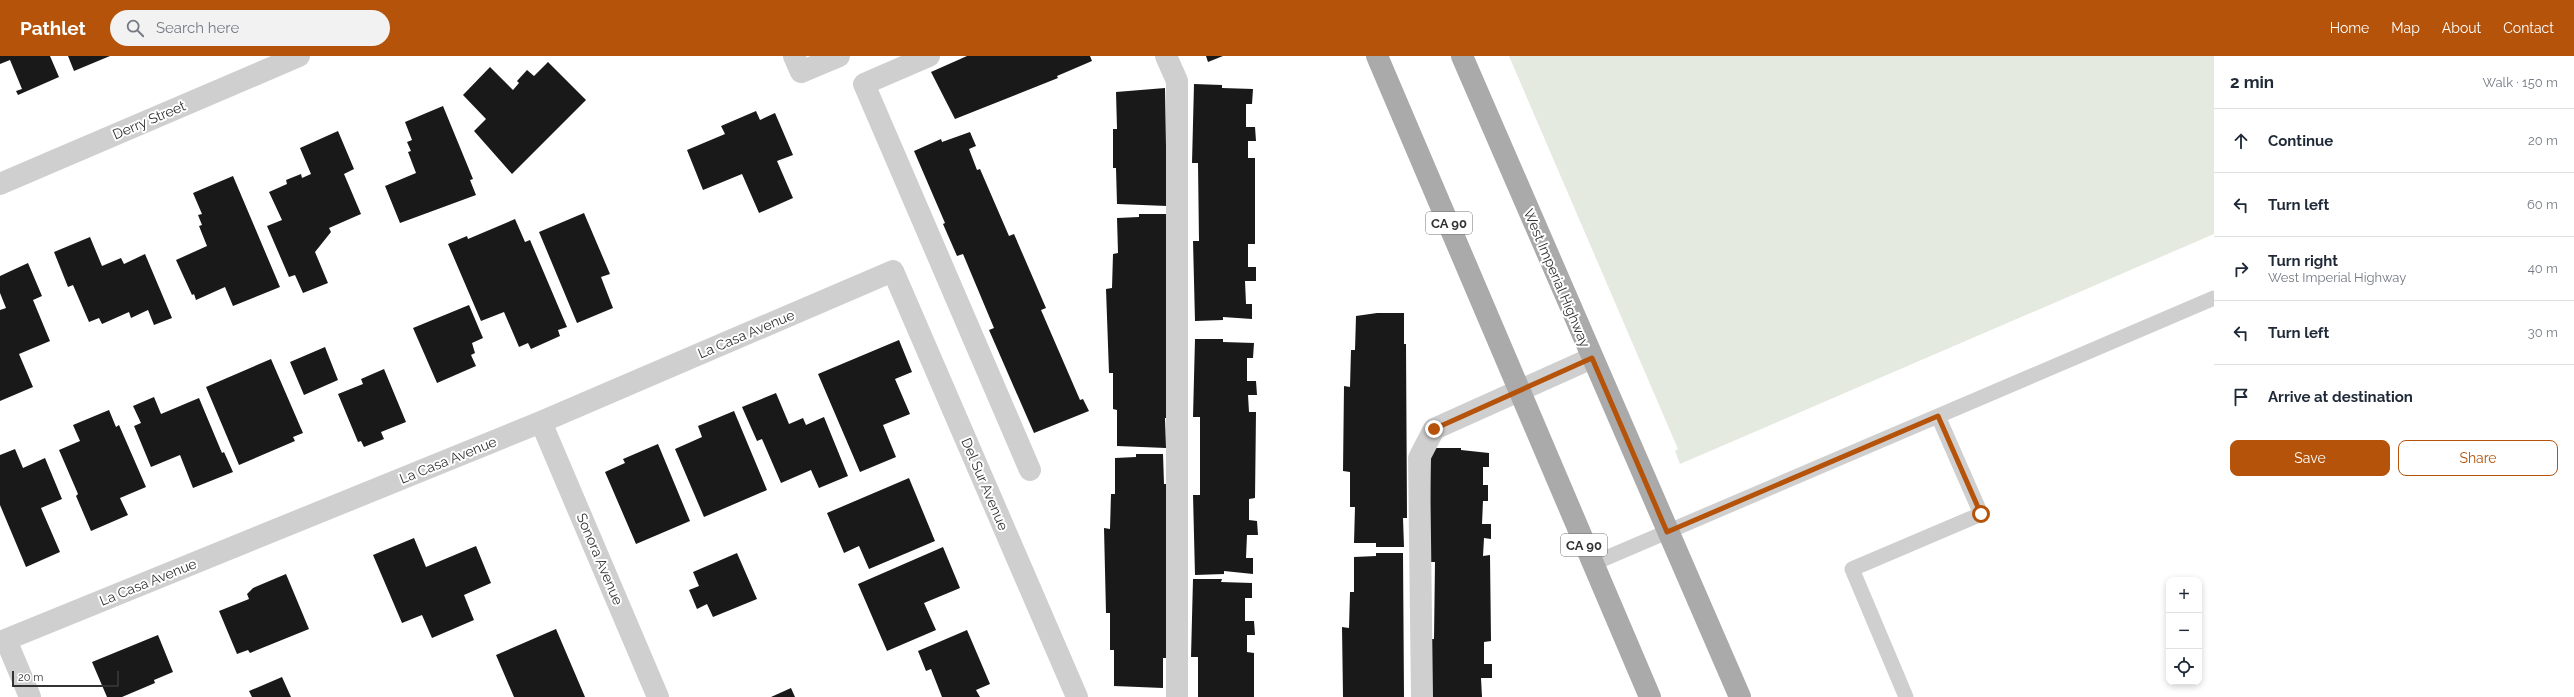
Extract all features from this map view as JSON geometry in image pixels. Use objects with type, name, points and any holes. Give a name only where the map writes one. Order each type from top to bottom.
[{"type":"main road","name":"CA 90","points":[[1377,56],[1592,564],[1650,697]]},
{"type":"main road","name":"West Imperial Highway","points":[[1462,56],[1667,532],[1740,697]]},
{"type":"street","name":"Derry Street","points":[[0,184],[299,56]]},
{"type":"street","points":[[794,56],[801,72],[839,56]]},
{"type":"street","points":[[929,56],[864,84],[1030,470]]},
{"type":"street","points":[[1166,56],[1177,81],[1177,697]]},
{"type":"street","name":"La Casa Avenue","points":[[3,641],[541,422],[893,271]]},
{"type":"street","name":"Del Sur Avenue","points":[[893,271],[1077,697]]},
{"type":"street","points":[[1422,697],[1419,458],[1434,429],[1592,358]]},
{"type":"street","name":"Sonora Avenue","points":[[541,422],[658,697]]},
{"type":"street","points":[[3,641],[30,697]]},
{"type":"lane","points":[[1592,564],[2214,298]]},
{"type":"lane","points":[[1906,697],[1852,569],[1981,514],[1938,416]]},
{"type":"shaded area","points":[[1509,56],[2214,56],[2214,234],[1680,464],[1675,451],[1678,449]]},
{"type":"building","points":[[0,56],[50,56],[59,77],[18,95],[16,91],[22,89],[10,60],[0,64]]},
{"type":"building","points":[[68,56],[110,56],[74,71]]},
{"type":"building","points":[[967,56],[1090,56],[1092,61],[1057,76],[1058,78],[955,119],[931,72]]},
{"type":"building","points":[[1206,56],[1223,56],[1208,62]]},
{"type":"building","points":[[548,62],[586,100],[512,174],[474,131],[486,119],[463,95],[490,67],[513,90],[519,83],[517,81],[527,70],[534,76]]},
{"type":"building","points":[[1194,84],[1222,85],[1222,88],[1253,89],[1252,104],[1246,104],[1246,127],[1255,127],[1256,141],[1248,141],[1248,158],[1255,158],[1255,244],[1248,244],[1248,267],[1256,267],[1256,281],[1245,281],[1246,304],[1252,304],[1252,319],[1223,317],[1223,320],[1195,321],[1193,241],[1199,241],[1198,163],[1192,163]]},
{"type":"building","points":[[1165,88],[1167,206],[1117,204],[1116,168],[1113,168],[1113,129],[1117,129],[1116,92]]},
{"type":"building","points":[[443,106],[473,179],[470,180],[476,195],[400,223],[385,186],[416,173],[408,152],[411,151],[407,142],[412,140],[405,122]]},
{"type":"building","points":[[756,111],[760,120],[775,113],[793,155],[777,161],[793,198],[759,213],[742,174],[703,190],[687,150],[725,134],[721,126]]},
{"type":"building","points":[[338,131],[354,169],[344,174],[361,214],[329,228],[331,232],[315,252],[328,283],[303,293],[295,275],[289,277],[267,226],[282,220],[269,192],[287,184],[286,180],[301,174],[302,178],[311,174],[300,148]]},
{"type":"building","points":[[970,132],[976,146],[969,149],[977,170],[980,169],[1009,236],[1014,234],[1046,308],[1041,310],[1080,400],[1083,399],[1089,411],[1034,433],[989,330],[994,328],[963,254],[957,256],[943,224],[945,223],[914,151],[941,139],[942,142]]},
{"type":"building","points":[[233,176],[280,287],[233,306],[225,287],[196,300],[194,294],[192,295],[176,260],[207,246],[199,226],[202,225],[198,215],[202,214],[193,193]]},
{"type":"building","points":[[584,213],[610,274],[601,277],[613,308],[577,323],[539,232]]},
{"type":"building","points":[[1139,214],[1166,214],[1169,418],[1165,418],[1166,448],[1117,446],[1117,410],[1113,409],[1113,373],[1109,373],[1106,289],[1112,288],[1113,254],[1118,253],[1117,218],[1139,217]]},
{"type":"building","points":[[515,219],[525,242],[530,240],[567,327],[558,330],[560,336],[531,349],[528,343],[519,347],[504,312],[481,321],[448,244],[467,236],[468,239]]},
{"type":"building","points":[[90,237],[102,266],[121,258],[124,264],[145,254],[172,318],[154,325],[148,310],[131,318],[129,312],[102,324],[99,318],[89,322],[73,285],[68,287],[54,252]]},
{"type":"building","points":[[28,263],[42,296],[33,300],[50,341],[19,354],[33,387],[0,401],[0,310],[6,308],[0,293],[0,276]]},
{"type":"building","points":[[469,305],[483,338],[472,343],[475,353],[471,355],[476,366],[437,383],[413,328]]},
{"type":"building","points":[[1377,313],[1404,313],[1404,344],[1406,344],[1407,518],[1403,518],[1404,547],[1376,547],[1376,543],[1354,543],[1355,507],[1350,507],[1350,472],[1343,471],[1344,386],[1350,387],[1351,350],[1355,350],[1356,316]]},
{"type":"building","points":[[1195,339],[1223,339],[1223,342],[1254,343],[1253,358],[1247,358],[1247,381],[1256,381],[1257,395],[1248,395],[1249,412],[1256,412],[1255,498],[1249,499],[1249,520],[1257,521],[1258,535],[1247,535],[1246,558],[1253,558],[1253,574],[1224,571],[1224,574],[1195,575],[1193,495],[1200,495],[1200,417],[1193,417]]},
{"type":"building","points":[[899,340],[912,372],[895,379],[910,414],[883,425],[896,457],[860,472],[818,374]]},
{"type":"building","points":[[325,347],[338,380],[304,395],[290,362]]},
{"type":"building","points":[[271,359],[303,433],[293,437],[295,441],[239,465],[206,387]]},
{"type":"building","points":[[384,369],[406,422],[381,432],[384,439],[364,447],[361,441],[358,442],[338,394],[363,384],[361,379]]},
{"type":"building","points":[[776,393],[789,424],[803,418],[806,425],[824,417],[848,476],[819,488],[811,470],[781,483],[762,439],[757,441],[742,407]]},
{"type":"building","points":[[154,397],[161,414],[199,398],[222,453],[224,452],[233,472],[193,488],[180,455],[151,467],[134,426],[141,423],[133,406]]},
{"type":"building","points":[[109,410],[116,427],[119,425],[146,487],[120,498],[128,515],[91,531],[76,496],[78,494],[59,450],[80,441],[73,425]]},
{"type":"building","points":[[734,411],[767,490],[704,517],[675,449],[702,437],[698,426]]},
{"type":"building","points":[[658,444],[690,521],[636,544],[605,472],[625,463],[623,459]]},
{"type":"building","points":[[1431,448],[1461,448],[1461,450],[1489,453],[1489,467],[1483,467],[1483,485],[1488,485],[1488,501],[1483,501],[1482,524],[1491,524],[1491,539],[1484,538],[1483,556],[1490,555],[1491,641],[1484,642],[1484,664],[1492,664],[1492,678],[1481,678],[1482,697],[1431,697],[1429,639],[1434,639],[1435,562],[1429,562]]},
{"type":"building","points":[[15,449],[23,468],[45,458],[62,499],[41,508],[60,552],[26,567],[0,505],[0,455]]},
{"type":"building","points":[[1136,454],[1163,454],[1164,484],[1166,484],[1166,658],[1163,658],[1163,688],[1114,686],[1114,650],[1110,650],[1110,613],[1106,613],[1104,528],[1110,529],[1111,494],[1115,494],[1115,458],[1136,457]]},
{"type":"building","points":[[909,478],[935,541],[869,569],[859,546],[844,553],[827,513]]},
{"type":"building","points":[[414,538],[426,567],[476,546],[491,583],[464,595],[474,620],[432,638],[422,615],[402,623],[373,555]]},
{"type":"building","points":[[943,547],[960,588],[924,603],[936,630],[887,651],[858,584]]},
{"type":"building","points":[[737,553],[757,599],[713,617],[707,604],[697,609],[689,590],[699,586],[693,572]]},
{"type":"building","points":[[1376,553],[1403,553],[1404,697],[1343,697],[1342,627],[1349,628],[1350,592],[1354,592],[1354,557],[1376,556]]},
{"type":"building","points":[[286,574],[309,629],[250,653],[248,650],[237,654],[219,611],[249,599],[247,594],[253,588]]},
{"type":"building","points":[[1193,579],[1222,579],[1221,582],[1252,583],[1252,598],[1245,598],[1245,621],[1254,621],[1255,635],[1247,635],[1247,652],[1254,653],[1254,697],[1198,697],[1198,657],[1191,657]]},
{"type":"building","points":[[556,629],[585,697],[514,697],[496,655]]},
{"type":"building","points":[[967,630],[990,684],[976,690],[980,697],[942,697],[931,669],[926,671],[918,651]]},
{"type":"building","points":[[158,635],[173,672],[154,680],[155,683],[122,697],[107,697],[92,662]]},
{"type":"building","points":[[282,677],[291,697],[252,697],[249,691]]},
{"type":"building","points":[[791,688],[795,697],[771,697]]},
{"type":"route","points":[[1434,429],[1592,358],[1667,532],[1938,416],[1981,514]]}]
